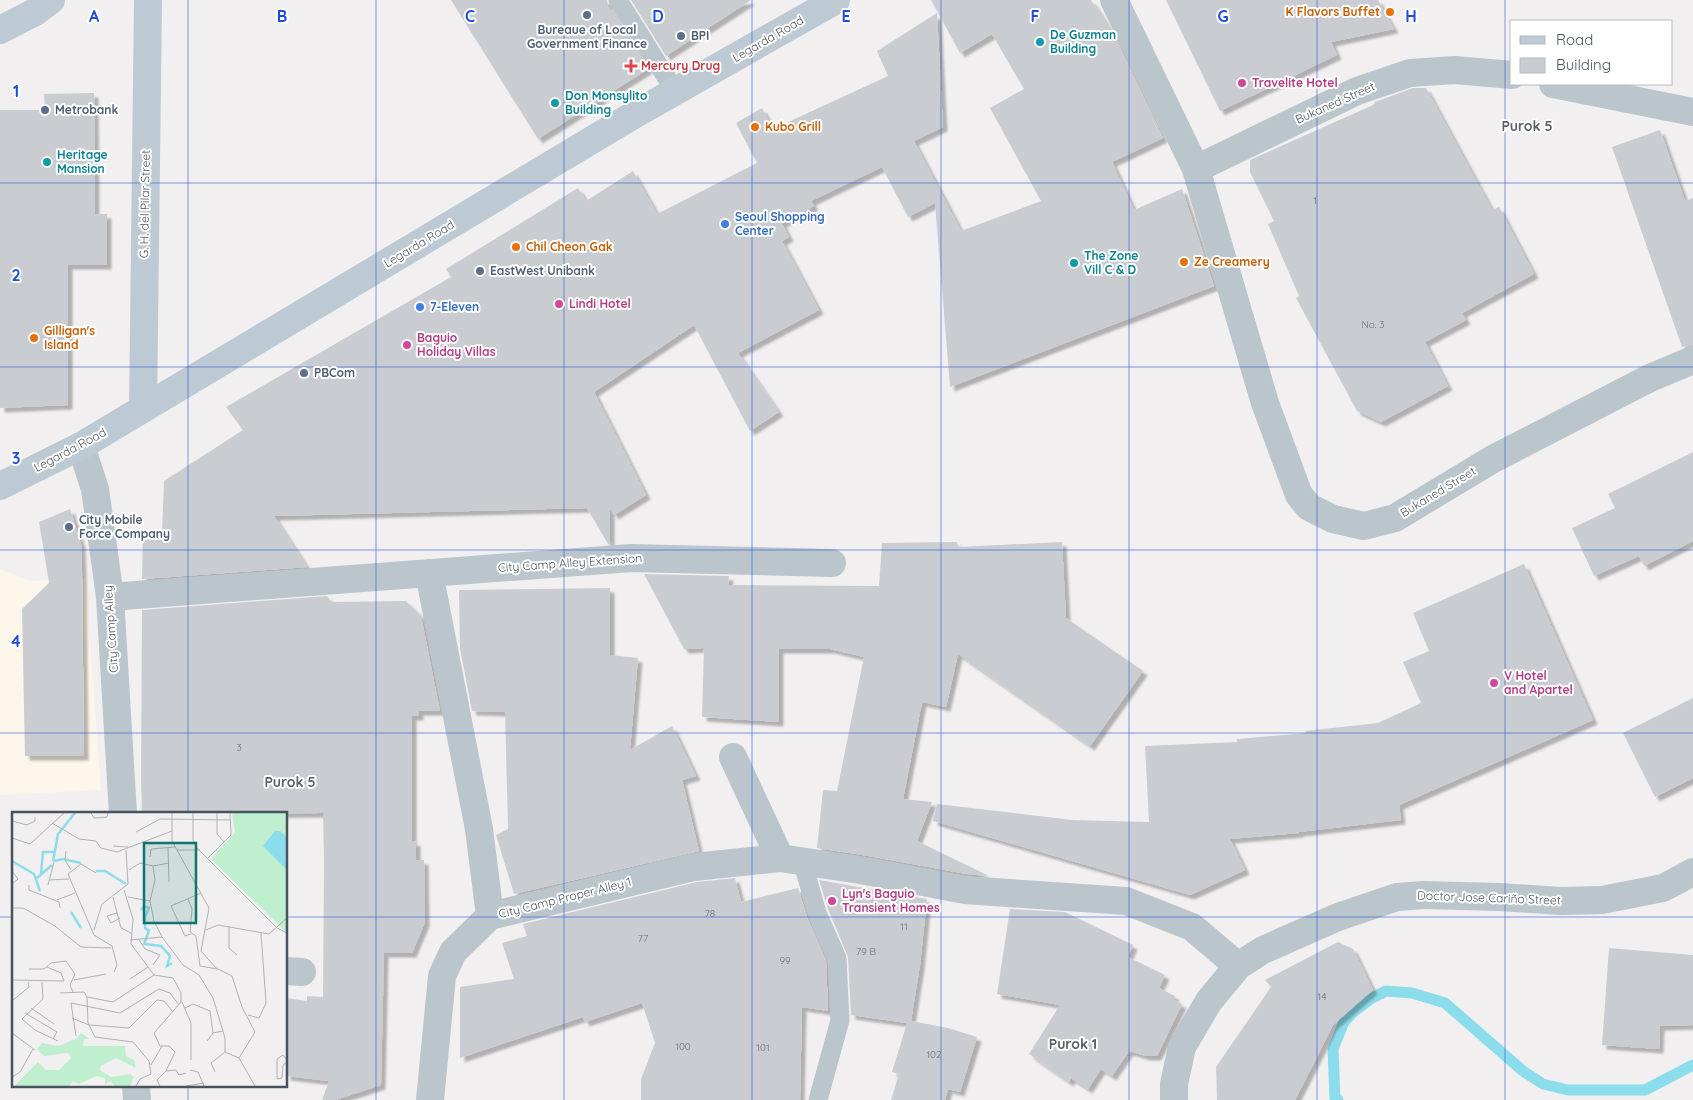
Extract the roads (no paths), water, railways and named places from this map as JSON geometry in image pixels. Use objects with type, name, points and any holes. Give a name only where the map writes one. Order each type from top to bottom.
[{"type":"main road","points":[[0,30],[35,12],[51,0]]},
{"type":"main road","name":"G. H. del Pilar Street","points":[[144,409],[148,0]]},
{"type":"main road","name":"Legarda Road","points":[[0,486],[81,446],[637,113],[676,93],[836,0]]},
{"type":"street","name":"Bukaned Street","points":[[1114,0],[1196,169],[1265,403],[1299,495],[1309,508],[1333,519],[1364,526],[1395,518],[1493,459],[1650,378],[1693,360]]},
{"type":"street","name":"Bukaned Street","points":[[1196,169],[1357,91],[1410,73],[1455,70],[1510,75]]},
{"type":"street","points":[[1558,85],[1693,112]]},
{"type":"street","name":"City Camp Alley","points":[[81,446],[95,489],[110,597],[122,812]]},
{"type":"street","name":"City Camp Alley Extension","points":[[110,597],[631,558],[832,562]]},
{"type":"street","points":[[429,573],[479,829],[490,916]]},
{"type":"street","points":[[733,757],[791,859]]},
{"type":"street","name":"City Camp Proper Alley 1","points":[[430,1100],[442,976],[453,952],[490,916],[694,866],[791,859],[965,890],[1126,901],[1192,927],[1238,966]]},
{"type":"street","name":"Doctor Jose Cariño Street","points":[[1174,1100],[1174,1084],[1182,1047],[1209,1001],[1238,966],[1263,950],[1321,924],[1398,897],[1423,895],[1561,901],[1602,900],[1662,888],[1693,872]]},
{"type":"lane","points":[[618,0],[676,93]]},
{"type":"lane","points":[[791,859],[837,958],[840,1020],[818,1100]]},
{"type":"waterway","points":[[1338,1100],[1335,1099],[1333,1049],[1344,1022],[1353,1012],[1372,998],[1386,991],[1412,993],[1445,1003],[1523,1071],[1543,1084],[1568,1090],[1645,1090],[1693,1065]]},
{"type":"place","name":"K Flavors Buffet","points":[[1390,12]]},
{"type":"place","name":"Bureaue of Local Government Finance","points":[[587,15]]},
{"type":"place","name":"BPI","points":[[681,36]]},
{"type":"place","name":"De Guzman Building","points":[[1040,42]]},
{"type":"place","name":"Mercury Drug","points":[[631,66]]},
{"type":"place","name":"Travelite Hotel","points":[[1242,83]]},
{"type":"place","name":"Don Monsylito Building","points":[[555,103]]},
{"type":"place","name":"Metrobank","points":[[45,110]]},
{"type":"place","name":"Kubo Grill","points":[[755,127]]},
{"type":"place","name":"Heritage Mansion","points":[[47,162]]},
{"type":"place","name":"Seoul Shopping Center","points":[[725,224]]},
{"type":"place","name":"Chil Cheon Gak","points":[[516,247]]},
{"type":"place","name":"Ze Creamery","points":[[1184,262]]},
{"type":"place","name":"The Zone Vill C & D","points":[[1074,263]]},
{"type":"place","name":"EastWest Unibank","points":[[480,271]]},
{"type":"place","name":"Lindi Hotel","points":[[559,304]]},
{"type":"place","name":"7-Eleven","points":[[420,307]]},
{"type":"place","name":"Gilligan's Island","points":[[34,338]]},
{"type":"place","name":"Baguio Holiday Villas","points":[[407,345]]},
{"type":"place","name":"PBCom","points":[[304,373]]},
{"type":"place","name":"City Mobile Force Company","points":[[69,527]]},
{"type":"place","name":"V Hotel and Apartel","points":[[1494,683]]},
{"type":"place","name":"Lyn's Baguio Transient Homes","points":[[832,901]]},
{"type":"district","name":"Purok 5","points":[[1527,126]]},
{"type":"district","name":"Purok 5","points":[[290,782]]},
{"type":"district","name":"Purok 1","points":[[1073,1044]]}]
